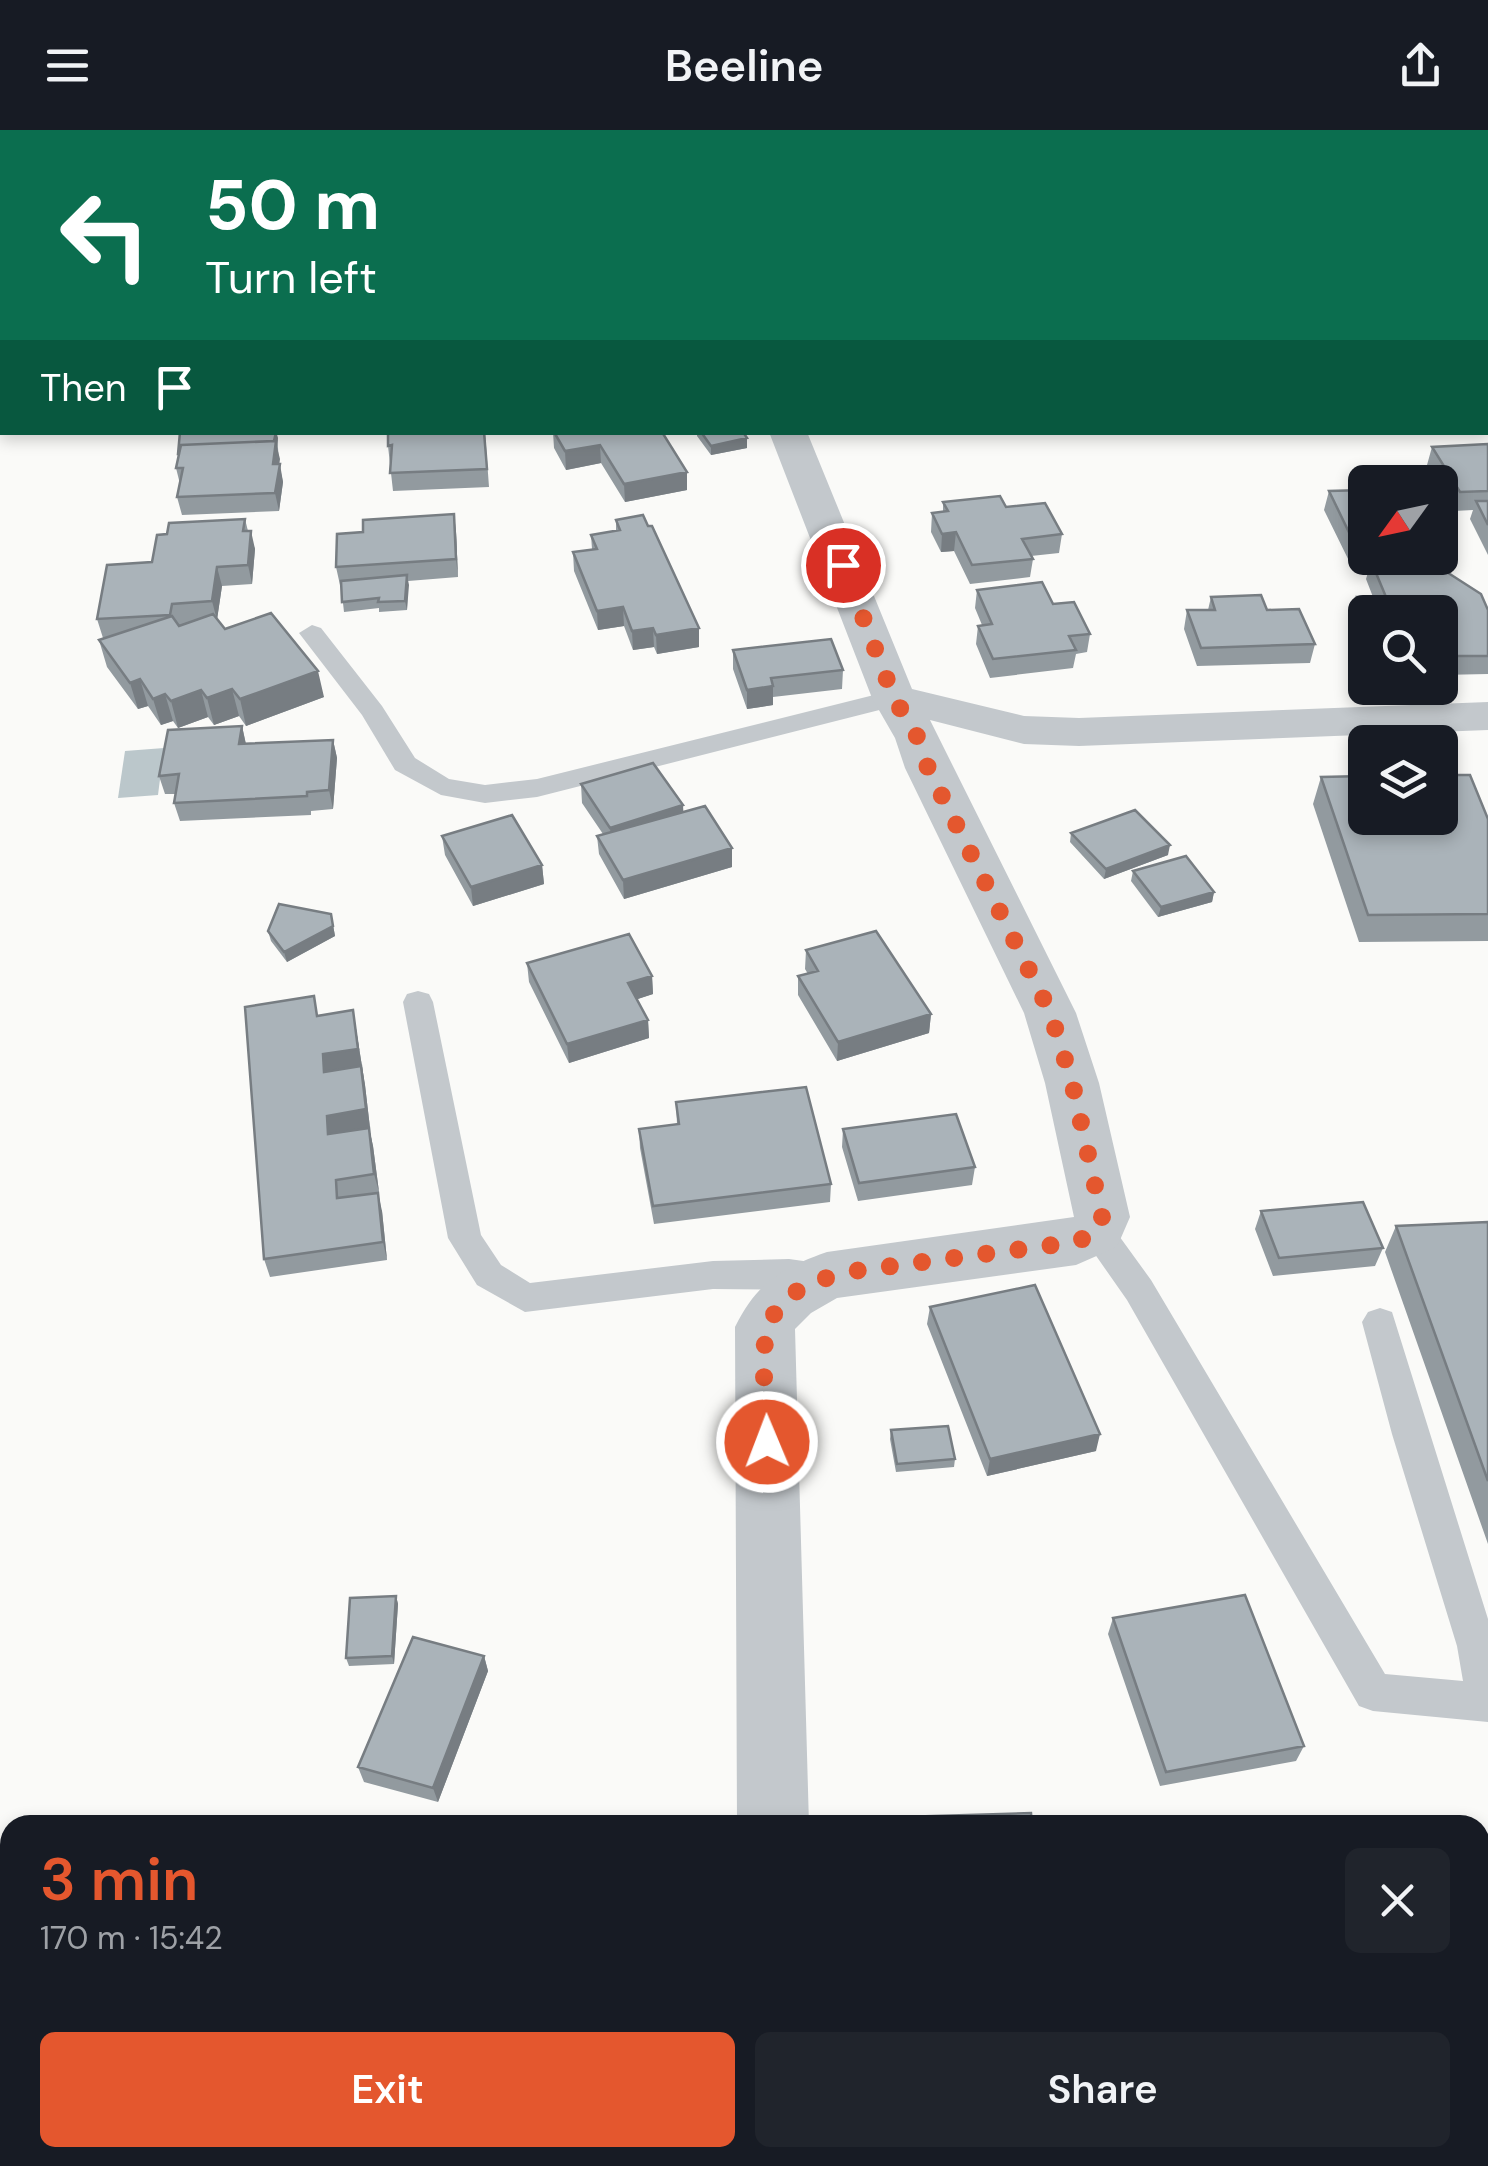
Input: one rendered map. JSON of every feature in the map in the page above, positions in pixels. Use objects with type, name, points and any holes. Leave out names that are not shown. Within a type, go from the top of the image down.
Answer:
[{"type":"street","points":[[774,1815],[765,1328],[785,1300],[827,1276],[1065,1244],[1097,1232],[1102,1217],[1072,1082],[1050,1012],[928,768],[918,738],[894,698],[789,435]]},
{"type":"street","points":[[894,698],[1024,730],[1079,732],[1488,716]]},
{"type":"lane","points":[[312,633],[373,712],[406,764],[442,786],[485,794],[537,788],[894,698]]},
{"type":"lane","points":[[418,1002],[465,1238],[489,1275],[507,1288],[525,1298],[724,1272],[771,1270],[827,1276]]},
{"type":"lane","points":[[1097,1232],[1139,1290],[1373,1692],[1488,1703],[1476,1646],[1431,1505],[1380,1322]]},
{"type":"shaded area","points":[[164,748],[158,795],[118,798],[125,751]]},
{"type":"building","points":[[180,435],[275,435],[274,441],[181,445],[178,454]]},
{"type":"building","points":[[388,435],[484,435],[487,469],[390,473],[392,445],[388,446]]},
{"type":"building","points":[[556,435],[664,435],[687,472],[624,484],[600,445],[565,451]]},
{"type":"building","points":[[703,435],[747,438],[711,446]]},
{"type":"building","points":[[276,441],[273,464],[280,464],[275,493],[177,497],[183,468],[176,468],[181,445]]},
{"type":"building","points":[[1488,444],[1488,491],[1460,492],[1458,465],[1443,465],[1432,447]]},
{"type":"building","points":[[1348,490],[1348,530],[1329,491]]},
{"type":"building","points":[[1000,496],[1006,507],[1045,503],[1062,534],[1022,539],[1033,559],[972,565],[956,532],[942,534],[932,513],[948,511],[943,502]]},
{"type":"building","points":[[1476,501],[1488,501],[1488,525]]},
{"type":"building","points":[[454,514],[456,559],[336,567],[337,534],[363,532],[363,520]]},
{"type":"building","points":[[643,515],[648,526],[652,526],[699,628],[656,635],[653,628],[632,631],[623,607],[597,611],[573,552],[597,549],[591,535],[620,530],[616,520]]},
{"type":"building","points":[[245,519],[243,531],[251,531],[248,565],[217,567],[212,601],[172,604],[170,615],[97,619],[107,565],[152,562],[157,535],[167,534],[169,523]]},
{"type":"building","points":[[407,575],[405,601],[378,602],[379,598],[342,602],[341,581]]},
{"type":"building","points":[[1377,575],[1451,575],[1481,594],[1488,610],[1488,656],[1458,656],[1458,595],[1385,595]]},
{"type":"building","points":[[1042,582],[1053,604],[1074,602],[1090,634],[1069,636],[1076,650],[993,659],[978,626],[992,624],[977,590]]},
{"type":"building","points":[[1261,595],[1267,610],[1299,609],[1315,644],[1201,648],[1187,610],[1215,610],[1211,597]]},
{"type":"building","points":[[271,613],[318,671],[240,699],[232,689],[207,698],[201,690],[171,701],[165,694],[153,699],[140,679],[130,683],[99,640],[172,616],[179,626],[213,614],[225,629]]},
{"type":"building","points":[[831,639],[843,670],[771,678],[773,686],[747,690],[733,650]]},
{"type":"building","points":[[242,726],[239,744],[333,740],[329,790],[307,792],[307,796],[174,803],[179,774],[159,776],[168,730]]},
{"type":"building","points":[[653,763],[683,805],[610,828],[581,784]]},
{"type":"building","points":[[1458,775],[1470,775],[1488,819],[1488,914],[1368,915],[1321,777],[1348,776],[1348,835],[1458,835]]},
{"type":"building","points":[[705,806],[732,848],[623,880],[597,836]]},
{"type":"building","points":[[1135,810],[1170,845],[1106,869],[1071,833]]},
{"type":"building","points":[[512,815],[542,865],[471,887],[442,836]]},
{"type":"building","points":[[1186,856],[1214,892],[1161,907],[1133,871]]},
{"type":"building","points":[[279,904],[331,914],[333,926],[284,952],[268,931]]},
{"type":"building","points":[[876,931],[931,1014],[838,1042],[798,976],[818,971],[806,950]]},
{"type":"building","points":[[629,934],[652,976],[628,983],[648,1020],[567,1044],[527,963]]},
{"type":"building","points":[[314,996],[317,1016],[353,1010],[358,1049],[323,1054],[324,1072],[361,1066],[366,1109],[327,1116],[328,1134],[369,1128],[374,1174],[336,1180],[337,1198],[378,1193],[383,1242],[264,1259],[245,1007]]},
{"type":"building","points":[[806,1087],[831,1184],[653,1206],[639,1129],[679,1124],[676,1102]]},
{"type":"building","points":[[956,1114],[975,1167],[859,1183],[843,1129]]},
{"type":"building","points":[[1363,1202],[1383,1248],[1279,1258],[1261,1211]]},
{"type":"building","points":[[1488,1222],[1488,1481],[1396,1226]]},
{"type":"building","points":[[1035,1285],[1100,1434],[990,1459],[930,1307]]},
{"type":"building","points":[[948,1426],[955,1459],[897,1464],[891,1430]]},
{"type":"building","points":[[1245,1595],[1304,1746],[1166,1772],[1113,1618]]},
{"type":"building","points":[[396,1596],[392,1656],[346,1658],[350,1598]]},
{"type":"building","points":[[413,1637],[484,1656],[433,1788],[358,1767]]},
{"type":"building","points":[[1031,1813],[1031,1815],[965,1815]]},
{"type":"route","points":[[767,1442],[765,1328],[776,1308],[795,1292],[827,1276],[854,1271],[1076,1242],[1097,1232],[1102,1217],[1072,1082],[1050,1012],[928,768],[918,738],[894,698],[843,565]]}]
